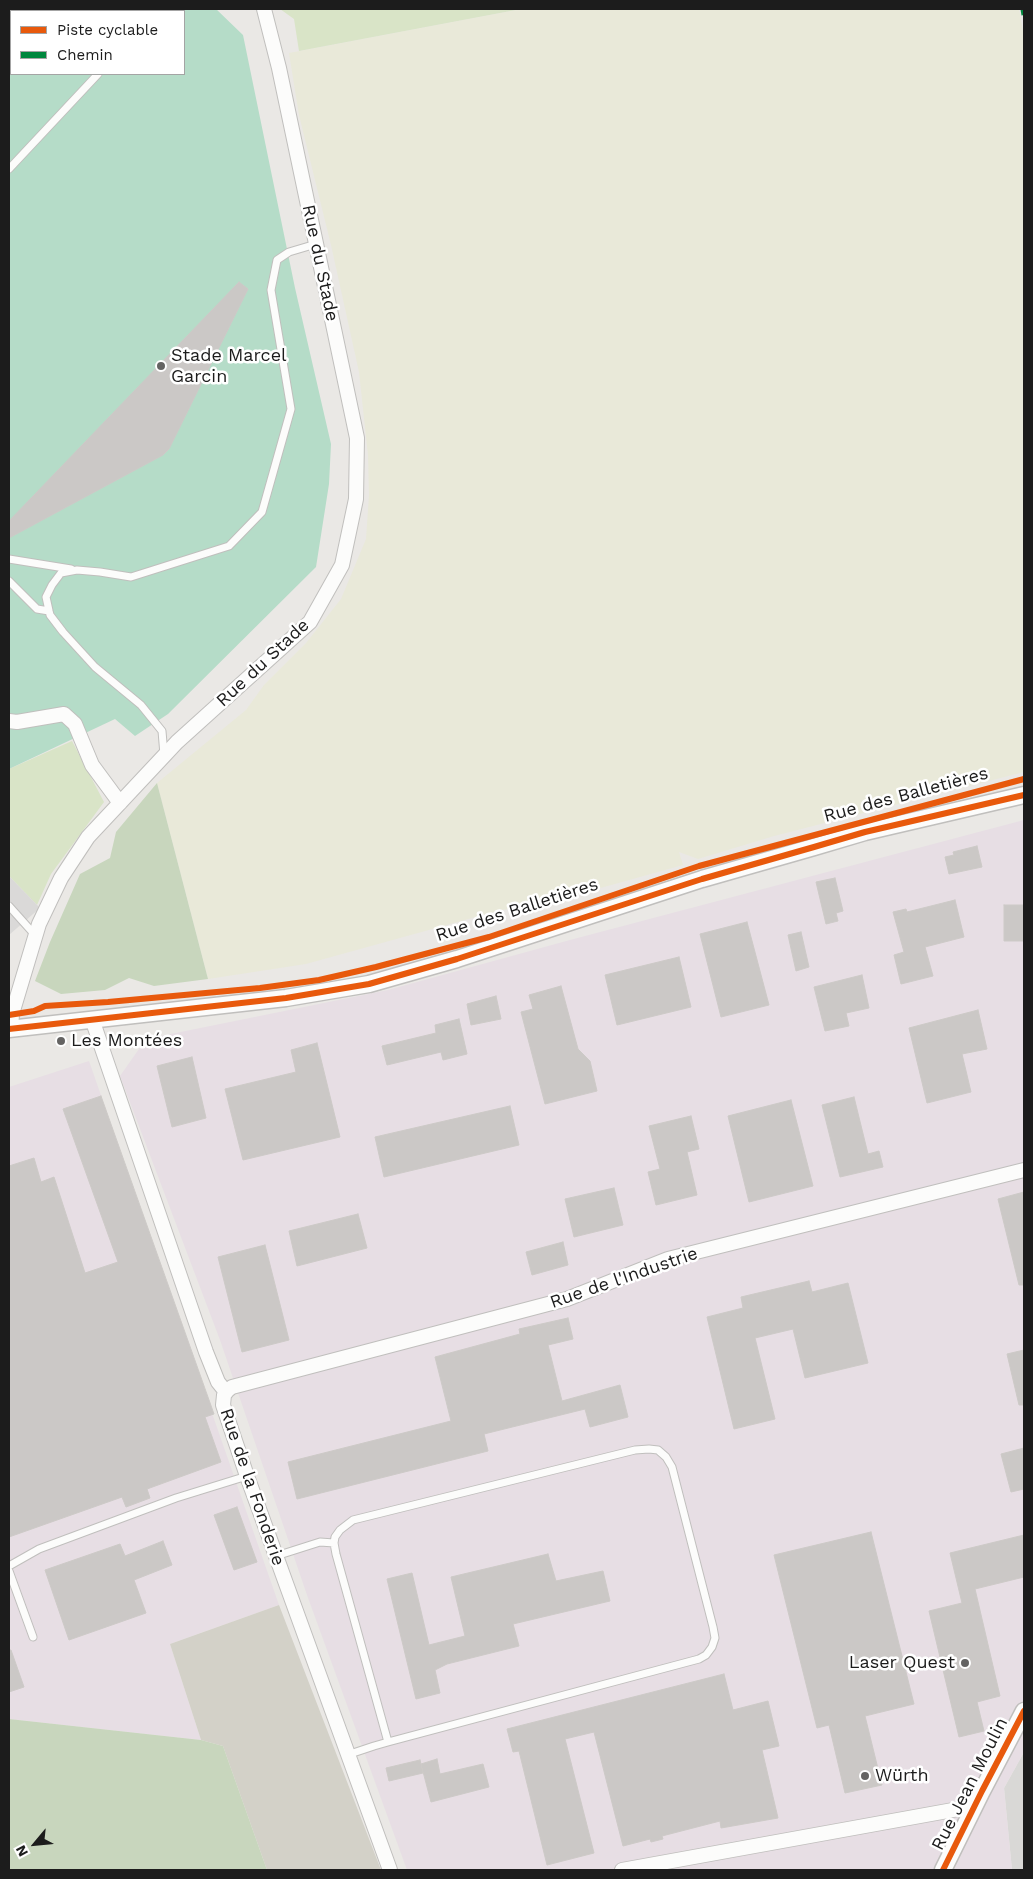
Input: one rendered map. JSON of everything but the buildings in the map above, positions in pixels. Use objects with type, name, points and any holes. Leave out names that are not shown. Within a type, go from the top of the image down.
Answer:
[{"type":"street","name":"Rue du Stade","points":[[10,1029],[12,1014],[35,935],[48,903],[61,878],[88,837],[177,742],[310,622],[342,565],[356,499],[357,438],[279,68],[264,9]]},
{"type":"street","points":[[9,721],[17,722],[64,714],[75,724],[92,765],[120,803]]},
{"type":"street","points":[[10,1029],[286,998],[369,984],[702,879],[822,844],[864,832],[1024,795]]},
{"type":"street","name":"Rue de la Fonderie","points":[[92,1019],[206,1352],[218,1382],[226,1392],[223,1405],[246,1476],[390,1870]]},
{"type":"street","name":"Rue de l'Industrie","points":[[226,1392],[232,1386],[567,1299],[668,1260],[1024,1170]]},
{"type":"street","name":"Rue Jean Moulin","points":[[944,1870],[1024,1711]]},
{"type":"street","points":[[622,1870],[975,1806]]},
{"type":"lane","points":[[9,169],[97,75]]},
{"type":"lane","points":[[9,559],[131,577],[229,546],[262,512],[291,409],[271,290],[278,260],[289,252],[316,244]]},
{"type":"lane","points":[[76,570],[61,573],[52,585],[46,597],[50,615],[95,667],[141,705],[162,731],[164,756]]},
{"type":"lane","points":[[9,581],[37,609],[49,611]]},
{"type":"lane","points":[[9,906],[35,935]]},
{"type":"lane","points":[[347,1755],[388,1742],[699,1659],[706,1655],[712,1647],[715,1638],[713,1626],[672,1467],[666,1457],[658,1450],[649,1448],[635,1450],[353,1520],[340,1530],[335,1537],[334,1543],[388,1742]]},
{"type":"lane","points":[[9,1566],[39,1549],[176,1498],[246,1476]]},
{"type":"lane","points":[[276,1556],[320,1542],[334,1543]]},
{"type":"lane","points":[[9,1571],[33,1637]]},
{"type":"shaded area","points":[[1024,820],[1024,1752],[1004,1788],[1012,1870],[407,1870],[307,1595],[220,1340],[120,1076],[146,1039],[388,990]]},
{"type":"shaded area","points":[[9,876],[40,908],[9,935]]},
{"type":"shaded area","points":[[89,1061],[279,1605],[170,1644],[201,1740],[9,1719],[9,1087]]},
{"type":"shaded area","points":[[279,1605],[381,1870],[267,1870],[223,1746],[201,1740],[170,1644]]},
{"type":"shaded area","points":[[1024,1752],[1024,1870],[1012,1870],[1004,1788]]},
{"type":"green space","name":"Stade Marcel Garcin","points":[[9,9],[216,9],[243,35],[295,288],[331,444],[329,484],[316,567],[168,714],[135,736],[115,719],[9,769]]},
{"type":"green space","points":[[280,9],[521,9],[299,51],[294,19]]},
{"type":"green space","points":[[521,9],[1019,9],[1024,37],[1024,772],[774,836],[698,859],[679,852],[683,865],[536,906],[501,910],[306,964],[208,979],[157,783],[246,710],[264,685],[306,643],[341,599],[366,539],[369,495],[368,455],[359,372],[331,245],[299,115],[289,53]]},
{"type":"green space","points":[[72,741],[104,802],[51,874],[37,905],[9,876],[9,769]]},
{"type":"green space","points":[[157,783],[208,979],[154,986],[129,978],[105,990],[61,994],[35,981],[80,874],[110,858],[116,832]]},
{"type":"green space","points":[[9,1719],[201,1740],[223,1746],[267,1870],[9,1870]]},
{"type":"marked path","points":[[1023,9],[1024,15]]},
{"type":"cycle path","name":"Rue des Balletières","points":[[9,1015],[34,1011],[45,1006],[260,988],[319,980],[376,967],[489,937],[699,866],[1024,779]]},
{"type":"cycle path","points":[[9,1029],[286,998],[369,984],[457,959],[702,879],[865,832],[1024,795]]},
{"type":"cycle path","points":[[943,1870],[1024,1711]]},
{"type":"place","name":"Stade Marcel Garcin","points":[[161,366]]},
{"type":"place","name":"Les Montées","points":[[61,1041]]},
{"type":"place","name":"Laser Quest","points":[[965,1663]]},
{"type":"place","name":"Würth","points":[[865,1776]]}]
